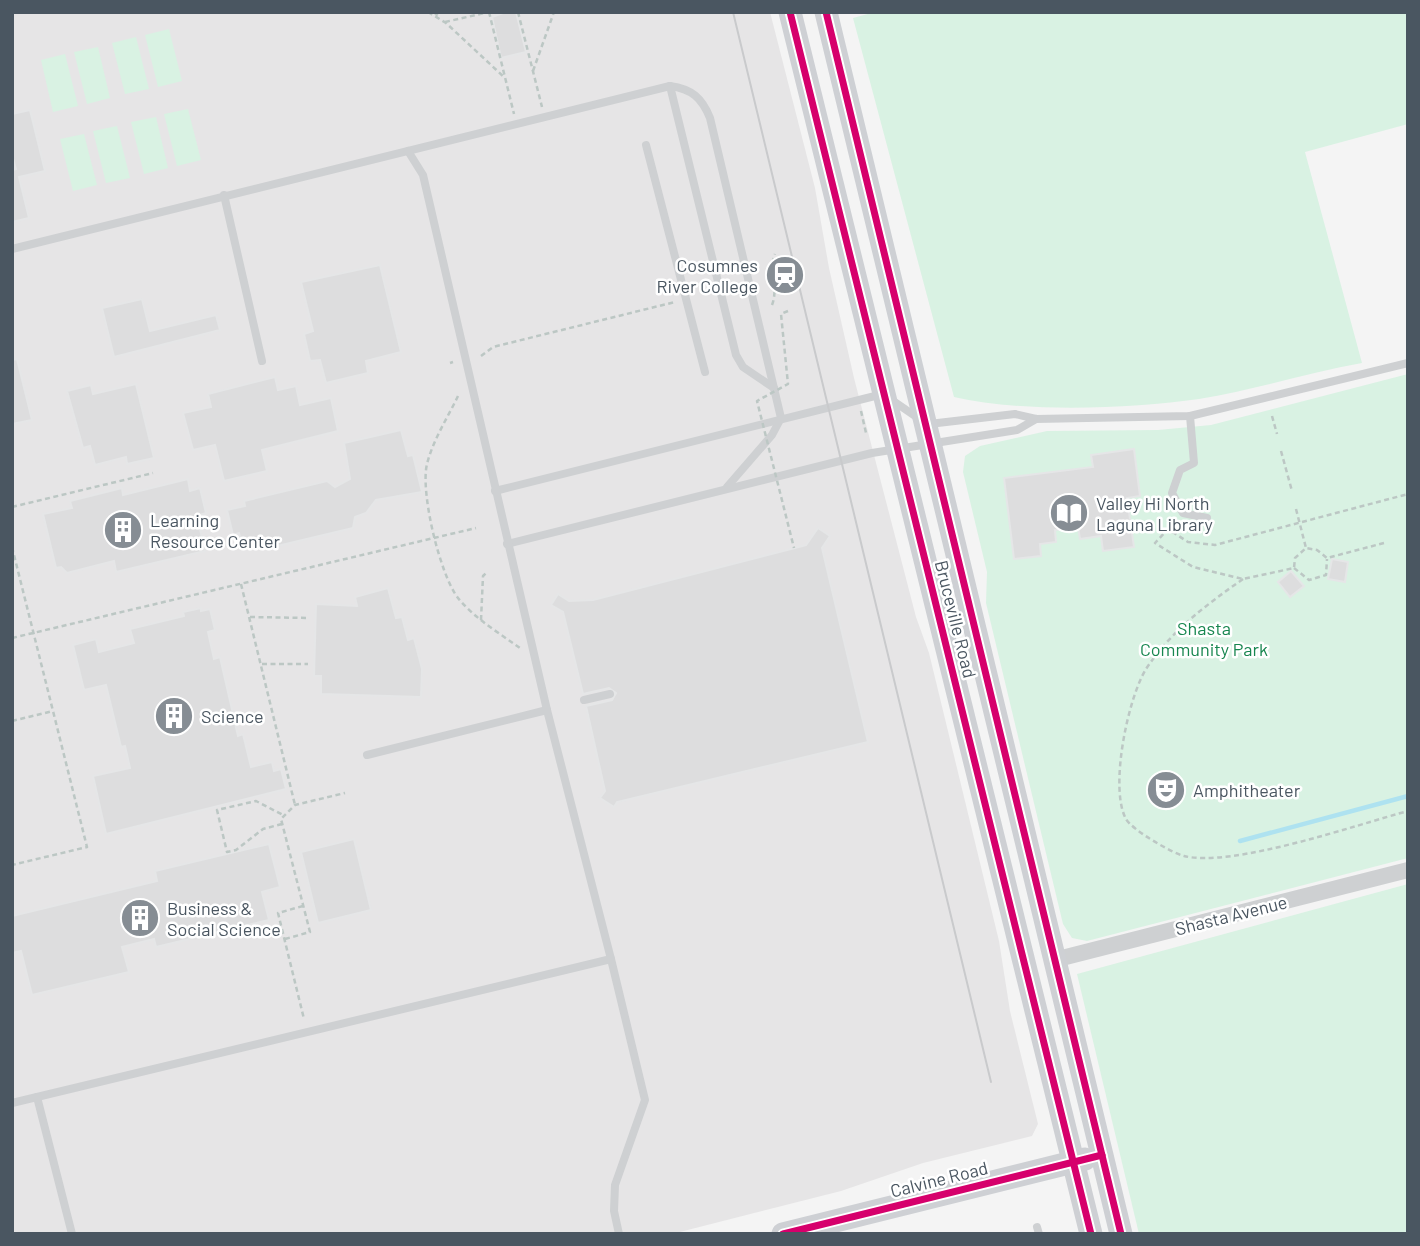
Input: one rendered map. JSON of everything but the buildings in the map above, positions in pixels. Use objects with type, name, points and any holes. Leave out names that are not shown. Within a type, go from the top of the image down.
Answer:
[{"type":"main road","name":"Bruceville Road","points":[[790,12],[986,798],[1091,1234]]},
{"type":"main road","name":"Bruceville Road","points":[[826,12],[1121,1234]]},
{"type":"main road","points":[[986,798],[1001,814],[1007,830],[1040,956],[1048,961],[1055,960]]},
{"type":"main road","name":"Calvine Road","points":[[783,1234],[1102,1155]]},
{"type":"street","name":"Shasta Avenue","points":[[1055,960],[1408,870]]},
{"type":"lane","points":[[670,86],[736,355],[743,367],[774,388]]},
{"type":"lane","points":[[12,249],[670,86],[689,90],[700,99],[710,118],[781,418],[772,435],[727,487]]},
{"type":"lane","points":[[646,145],[705,372]]},
{"type":"lane","points":[[408,151],[423,175],[483,426],[482,438],[507,544],[645,1100],[615,1185],[614,1211],[619,1234]]},
{"type":"lane","points":[[224,195],[262,361]]},
{"type":"lane","points":[[507,544],[727,487],[897,449],[928,434],[1015,414],[1036,419],[1190,416],[1408,363]]},
{"type":"lane","points":[[495,491],[884,394],[928,434],[1017,429],[1036,419]]},
{"type":"lane","points":[[1190,416],[1194,463],[1180,470],[1172,493],[1184,513],[1206,518]]},
{"type":"lane","points":[[584,700],[610,694]]},
{"type":"lane","points":[[367,755],[547,710]]},
{"type":"lane","points":[[12,1103],[611,959]]},
{"type":"lane","points":[[37,1097],[72,1234]]},
{"type":"path","points":[[428,12],[446,23],[489,12],[517,124]]},
{"type":"path","points":[[434,12],[505,78]]},
{"type":"path","points":[[519,12],[545,117]]},
{"type":"path","points":[[533,71],[554,12]]},
{"type":"path","points":[[772,305],[776,288],[772,264],[775,254]]},
{"type":"path","points":[[481,356],[493,347],[678,301]]},
{"type":"path","points":[[788,311],[781,314],[788,384],[757,401],[794,548]]},
{"type":"path","points":[[458,396],[426,465],[426,497],[447,578],[456,596],[481,620],[520,648]]},
{"type":"path","points":[[861,411],[866,433]]},
{"type":"path","points":[[1272,416],[1277,434]]},
{"type":"path","points":[[1281,451],[1292,491]]},
{"type":"path","points":[[12,507],[153,473]]},
{"type":"path","points":[[1243,579],[1193,567],[1155,543],[1168,529],[1188,542],[1206,545],[1408,494]]},
{"type":"path","points":[[1296,509],[1306,548]]},
{"type":"path","points":[[12,638],[477,528]]},
{"type":"path","points":[[1327,558],[1384,543]]},
{"type":"path","points":[[12,547],[87,847],[12,865]]},
{"type":"path","points":[[1306,548],[1317,550],[1327,558]]},
{"type":"path","points":[[1294,568],[1295,558],[1306,548]]},
{"type":"path","points":[[1294,568],[1309,580],[1319,579],[1326,575],[1327,558]]},
{"type":"path","points":[[1294,568],[1243,579],[1196,612],[1146,670],[1131,704],[1124,739],[1121,803],[1126,820],[1138,831],[1183,856],[1216,859],[1262,850],[1408,811]]},
{"type":"path","points":[[481,620],[483,576],[486,572]]},
{"type":"path","points":[[241,584],[295,805]]},
{"type":"path","points":[[250,617],[309,618]]},
{"type":"path","points":[[262,664],[308,664]]},
{"type":"path","points":[[12,721],[52,711]]},
{"type":"path","points":[[285,939],[310,932],[282,824],[283,815],[295,805],[345,793]]},
{"type":"path","points":[[282,824],[263,829],[236,849],[227,852],[217,810],[256,802],[283,815]]},
{"type":"path","points":[[303,906],[278,913],[304,1019]]},
{"type":"shaded area","name":"Cosumnes River College","points":[[12,12],[770,12],[815,188],[829,268],[854,378],[916,617],[929,653],[999,941],[1010,1011],[1038,1124],[1032,1136],[923,1163],[841,1191],[672,1234],[12,1234]]},
{"type":"green space","points":[[875,12],[1408,12],[1408,124],[1305,152],[1362,363],[1199,399],[1141,405],[1043,407],[954,397],[853,18]]},
{"type":"green space","points":[[169,29],[182,81],[158,87],[145,35]]},
{"type":"green space","points":[[136,37],[149,89],[125,94],[112,43]]},
{"type":"green space","points":[[98,47],[110,98],[87,104],[74,52]]},
{"type":"green space","points":[[65,54],[78,106],[53,112],[41,60]]},
{"type":"green space","points":[[188,109],[201,160],[177,166],[164,114]]},
{"type":"green space","points":[[156,117],[168,168],[144,174],[131,122]]},
{"type":"green space","points":[[117,126],[130,178],[106,183],[93,131]]},
{"type":"green space","points":[[84,134],[97,185],[73,191],[60,139]]},
{"type":"green space","name":"Shasta Community Park","points":[[1408,374],[1408,858],[1087,941],[1072,938],[1063,924],[986,603],[987,572],[963,472],[965,456],[980,446],[1047,431],[1158,430],[1211,425]]},
{"type":"green space","points":[[1408,884],[1408,1234],[1139,1234],[1077,974]]},
{"type":"waterway","points":[[1240,841],[1408,796]]},
{"type":"tram line","points":[[733,12],[991,1082]]},
{"type":"cycle path","points":[[790,12],[1091,1234]]},
{"type":"cycle path","points":[[826,12],[1121,1234]]},
{"type":"cycle path","points":[[783,1234],[1102,1155]]},
{"type":"place","name":"Cosumnes River College","points":[[785,275]]},
{"type":"place","name":"Valley Hi North Laguna Library","points":[[1069,513]]},
{"type":"place","name":"Learning Resource Center","points":[[123,530]]},
{"type":"place","name":"Science","points":[[174,716]]},
{"type":"place","name":"Amphitheater","points":[[1166,790]]},
{"type":"place","name":"Business & Social Science","points":[[140,918]]}]
